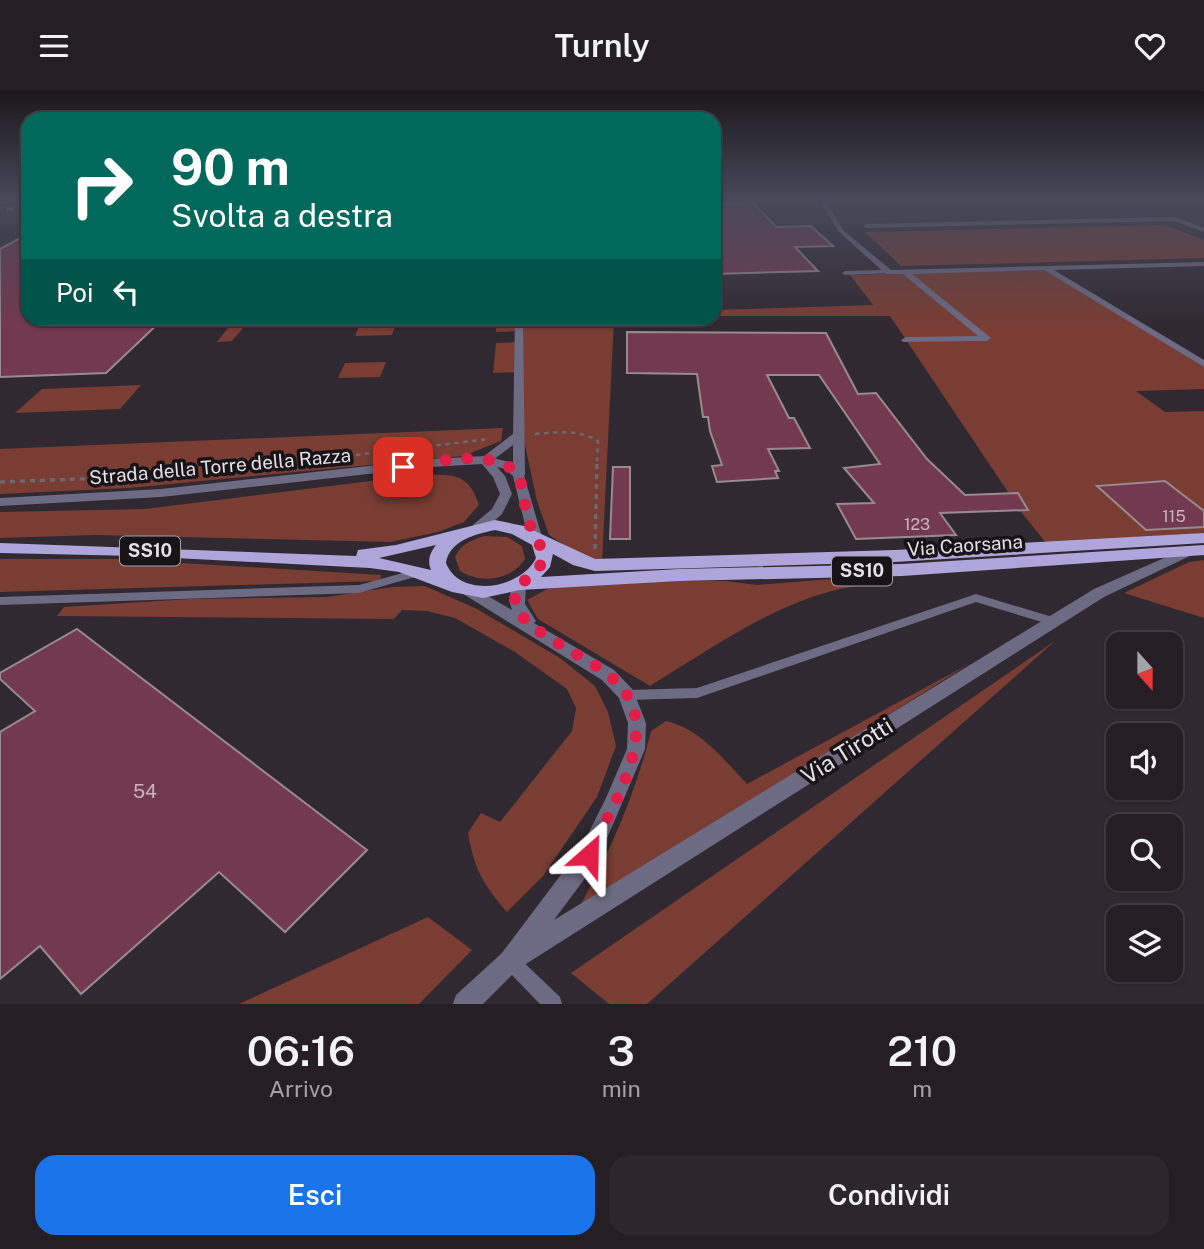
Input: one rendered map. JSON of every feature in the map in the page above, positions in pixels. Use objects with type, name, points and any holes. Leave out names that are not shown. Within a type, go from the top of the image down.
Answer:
[{"type":"main road","points":[[510,526],[535,537],[544,555],[541,566],[519,584],[483,591],[458,586],[440,573],[437,562],[440,551],[449,541],[471,530],[510,526]]},
{"type":"main road","name":"SS10","points":[[301,557],[396,550],[471,530]]},
{"type":"main road","name":"Via Caorsana","points":[[535,537],[579,561],[595,565],[895,555],[1204,538]]},
{"type":"main road","name":"SS10","points":[[0,548],[301,557],[370,562],[421,572],[458,586]]},
{"type":"main road","name":"Via Caorsana","points":[[519,584],[679,575],[902,570],[1196,551]]},
{"type":"street","points":[[856,244],[889,272],[1204,264]]},
{"type":"street","points":[[1046,268],[1204,364]]},
{"type":"street","points":[[904,271],[988,338],[906,340]]},
{"type":"street","points":[[519,326],[519,475],[535,537]]},
{"type":"street","points":[[485,460],[520,435]]},
{"type":"street","points":[[485,460],[509,466],[519,475]]},
{"type":"street","points":[[471,530],[497,511],[506,495],[499,476],[485,460]]},
{"type":"street","name":"Strada della Torre della Razza","points":[[0,502],[161,493],[431,463],[485,460]]},
{"type":"street","name":"Via Tirotti","points":[[467,1000],[510,961],[1099,593],[1196,551]]},
{"type":"street","points":[[519,584],[515,595],[517,607],[534,628]]},
{"type":"street","points":[[458,586],[534,628],[608,675],[627,695]]},
{"type":"street","name":"Via Tirotti","points":[[510,961],[589,855],[615,799],[636,749],[637,723],[627,695]]},
{"type":"lane","points":[[845,273],[889,272]]},
{"type":"lane","points":[[0,601],[359,589],[421,572]]},
{"type":"lane","points":[[627,695],[697,693],[976,598],[1055,621]]},
{"type":"lane","points":[[510,961],[554,1004]]},
{"type":"shaded area","points":[[877,244],[1204,244],[1204,258],[901,266]]},
{"type":"shaded area","points":[[1042,268],[1204,367],[1204,389],[1136,391],[1165,412],[1204,411],[1204,533],[1046,543],[1022,513],[890,316],[721,316],[721,310],[873,305],[850,275]]},
{"type":"shaded area","points":[[216,326],[283,326],[244,327],[232,341],[217,342],[228,328],[214,328]]},
{"type":"shaded area","points":[[359,326],[395,326],[392,335],[355,336]]},
{"type":"shaded area","points":[[496,326],[614,326],[602,562],[595,565],[549,535],[537,501],[520,422],[519,372],[493,373],[496,343],[519,342],[519,331],[496,332]]},
{"type":"shaded area","points":[[386,362],[380,377],[338,378],[345,363]]},
{"type":"shaded area","points":[[141,385],[120,409],[15,413],[42,389]]},
{"type":"shaded area","points":[[503,428],[501,441],[463,456],[129,488],[0,494],[0,449]]},
{"type":"shaded area","points":[[419,475],[457,477],[469,486],[479,505],[464,522],[438,532],[391,542],[96,535],[0,538],[0,512],[145,509]]},
{"type":"shaded area","points":[[484,536],[507,537],[522,546],[525,559],[512,572],[495,578],[477,578],[460,571],[455,557],[457,553],[467,543]]},
{"type":"shaded area","points":[[0,559],[115,559],[381,575],[380,581],[0,592]]},
{"type":"shaded area","points":[[1204,560],[1204,618],[1124,593],[1189,562]]},
{"type":"shaded area","points":[[858,577],[855,586],[800,602],[748,626],[650,686],[538,619],[527,600],[549,588],[669,581],[726,581],[757,585]]},
{"type":"shaded area","points":[[425,586],[477,609],[560,658],[595,686],[608,712],[616,746],[597,797],[543,876],[507,912],[481,876],[473,857],[468,833],[481,813],[500,822],[572,731],[576,708],[567,689],[515,652],[455,618],[427,611],[402,610],[394,619],[57,616],[64,607],[190,599],[327,597],[392,587]]},
{"type":"shaded area","points":[[1055,641],[647,1004],[609,1004],[571,973]]},
{"type":"shaded area","points":[[969,664],[844,743],[568,927],[617,832],[651,731],[666,721],[701,738],[747,784]]},
{"type":"shaded area","points":[[428,917],[472,950],[419,1004],[239,1004]]},
{"type":"building","points":[[10,244],[21,244],[21,326],[156,326],[106,373],[0,377],[0,249]]},
{"type":"building","points":[[721,244],[830,244],[833,246],[795,247],[818,271],[721,274]]},
{"type":"building","points":[[627,332],[826,333],[858,394],[876,393],[927,459],[965,495],[1018,493],[1028,510],[940,513],[956,535],[856,539],[837,504],[874,503],[844,468],[880,464],[819,375],[767,375],[789,418],[794,418],[810,448],[768,449],[779,471],[775,471],[778,478],[717,482],[712,466],[722,465],[708,417],[703,417],[697,374],[627,373]]},
{"type":"building","points":[[613,467],[630,467],[630,539],[610,539]]},
{"type":"building","points":[[1165,481],[1204,511],[1204,527],[1146,530],[1097,486]]},
{"type":"building","points":[[77,629],[367,850],[285,932],[219,872],[81,994],[40,946],[0,979],[0,732],[35,711],[0,679],[0,673]]},
{"type":"route","points":[[403,467],[470,459],[485,460],[509,466],[519,475],[535,537],[544,555],[541,566],[519,584],[515,595],[517,607],[534,628],[608,675],[627,695],[637,723],[636,749],[589,855]]}]
